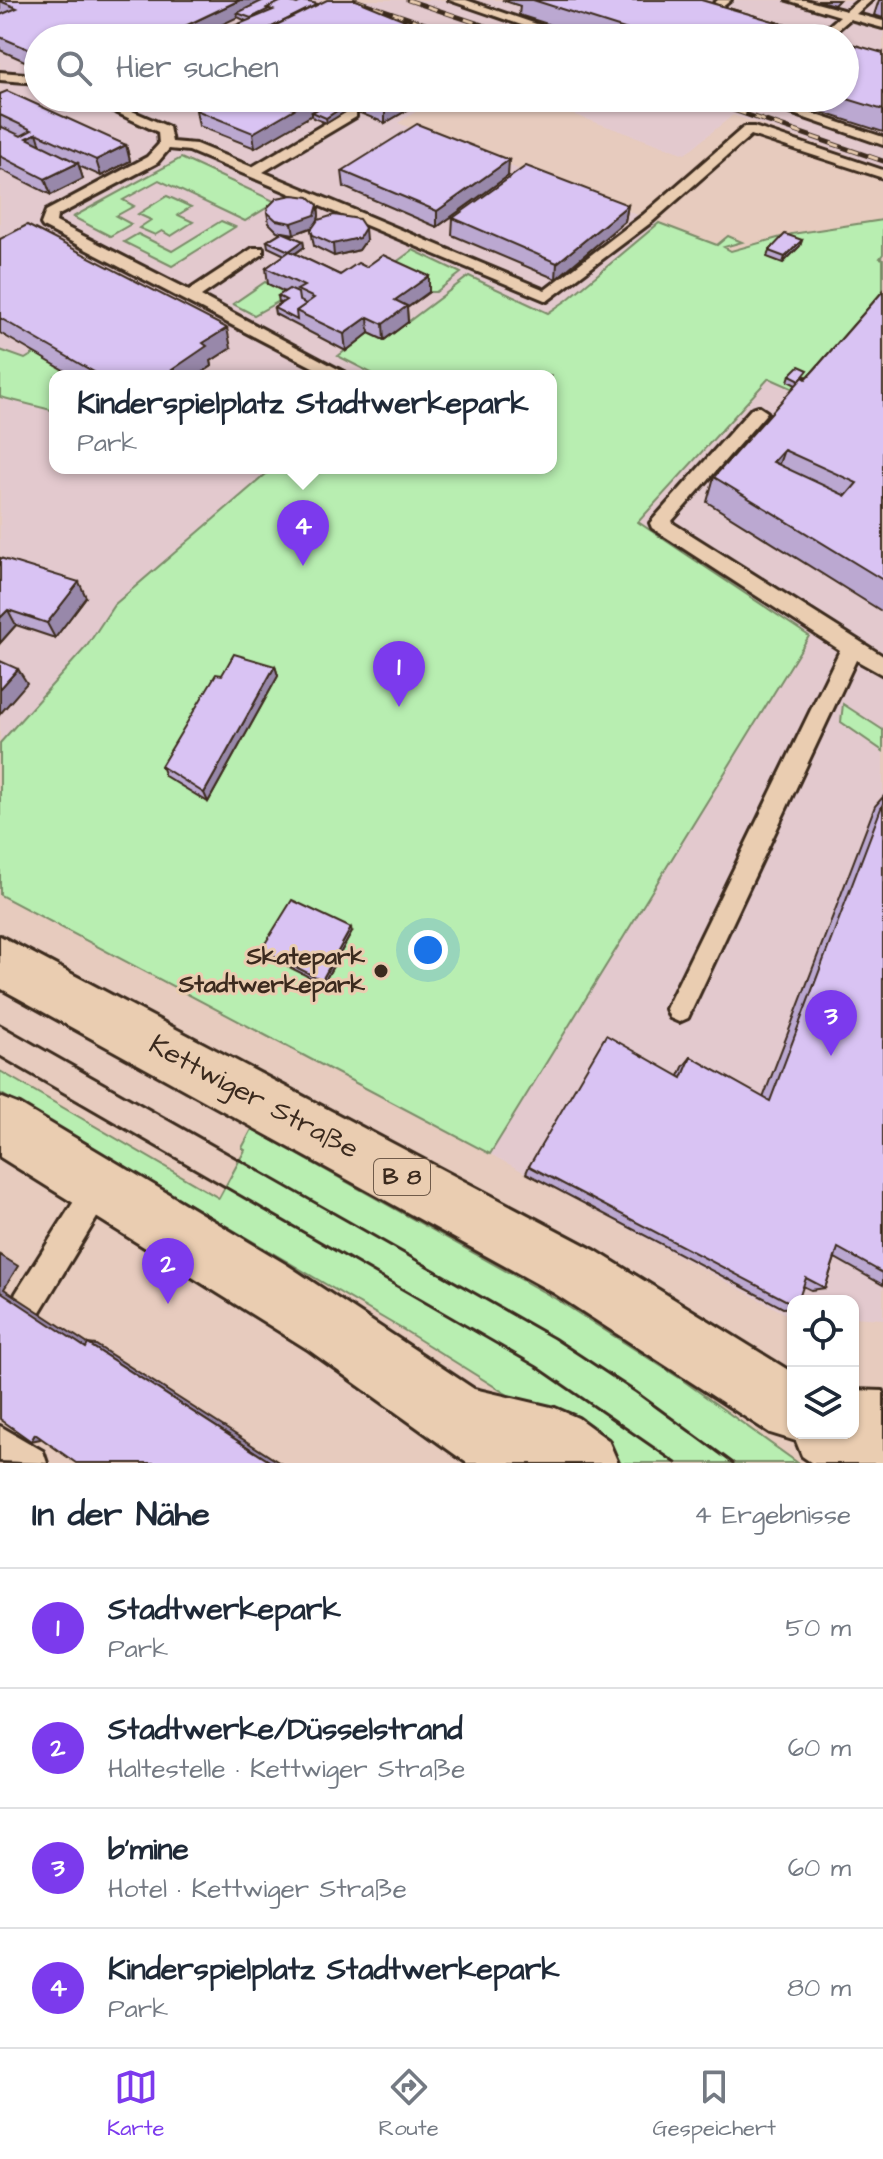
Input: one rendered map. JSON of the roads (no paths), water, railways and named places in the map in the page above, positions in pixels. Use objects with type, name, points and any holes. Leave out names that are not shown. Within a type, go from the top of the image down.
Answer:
[{"type":"main road","name":"Kettwiger Straße","points":[[0,961],[575,1272],[787,1406]]},
{"type":"main road","points":[[0,1125],[327,1326],[459,1415],[521,1463]]},
{"type":"main road","points":[[459,1415],[555,1441],[585,1463]]},
{"type":"main road","points":[[859,1422],[883,1423]]},
{"type":"main road","points":[[833,1439],[867,1463]]},
{"type":"lane","points":[[455,0],[528,24]]},
{"type":"lane","points":[[725,0],[705,9],[726,15]]},
{"type":"lane","points":[[793,0],[883,25]]},
{"type":"lane","points":[[837,24],[866,0]]},
{"type":"lane","points":[[0,76],[24,78]]},
{"type":"lane","points":[[127,112],[164,130],[166,145]]},
{"type":"lane","points":[[795,112],[883,141]]},
{"type":"lane","points":[[252,173],[351,114]]},
{"type":"lane","points":[[166,145],[191,147],[547,296],[648,218],[749,130],[883,174]]},
{"type":"lane","points":[[166,145],[152,160],[51,214],[48,224],[331,370]]},
{"type":"lane","points":[[188,298],[258,251]]},
{"type":"lane","points":[[758,412],[659,523],[883,667]]},
{"type":"lane","points":[[679,1009],[852,647]]},
{"type":"lane","points":[[27,1304],[100,1186]]},
{"type":"lane","points":[[0,1442],[31,1463]]},
{"type":"tram line","points":[[0,1024],[554,1338],[636,1392],[733,1463]]},
{"type":"tram line","points":[[0,1057],[537,1367],[676,1463]]},
{"type":"railway","points":[[355,0],[426,24]]},
{"type":"railway","points":[[408,0],[479,24]]},
{"type":"railway","points":[[739,112],[883,161]]},
{"type":"place","name":"Kinderspielplatz Stadtwerkepark","points":[[303,566]]},
{"type":"place","name":"Stadtwerkepark","points":[[399,707]]},
{"type":"place","name":"Skatepark Stadtwerkepark","points":[[381,971]]},
{"type":"place","name":"b'mine","points":[[831,1056]]},
{"type":"place","name":"Stadtwerke/Düsselstrand","points":[[168,1304]]}]
